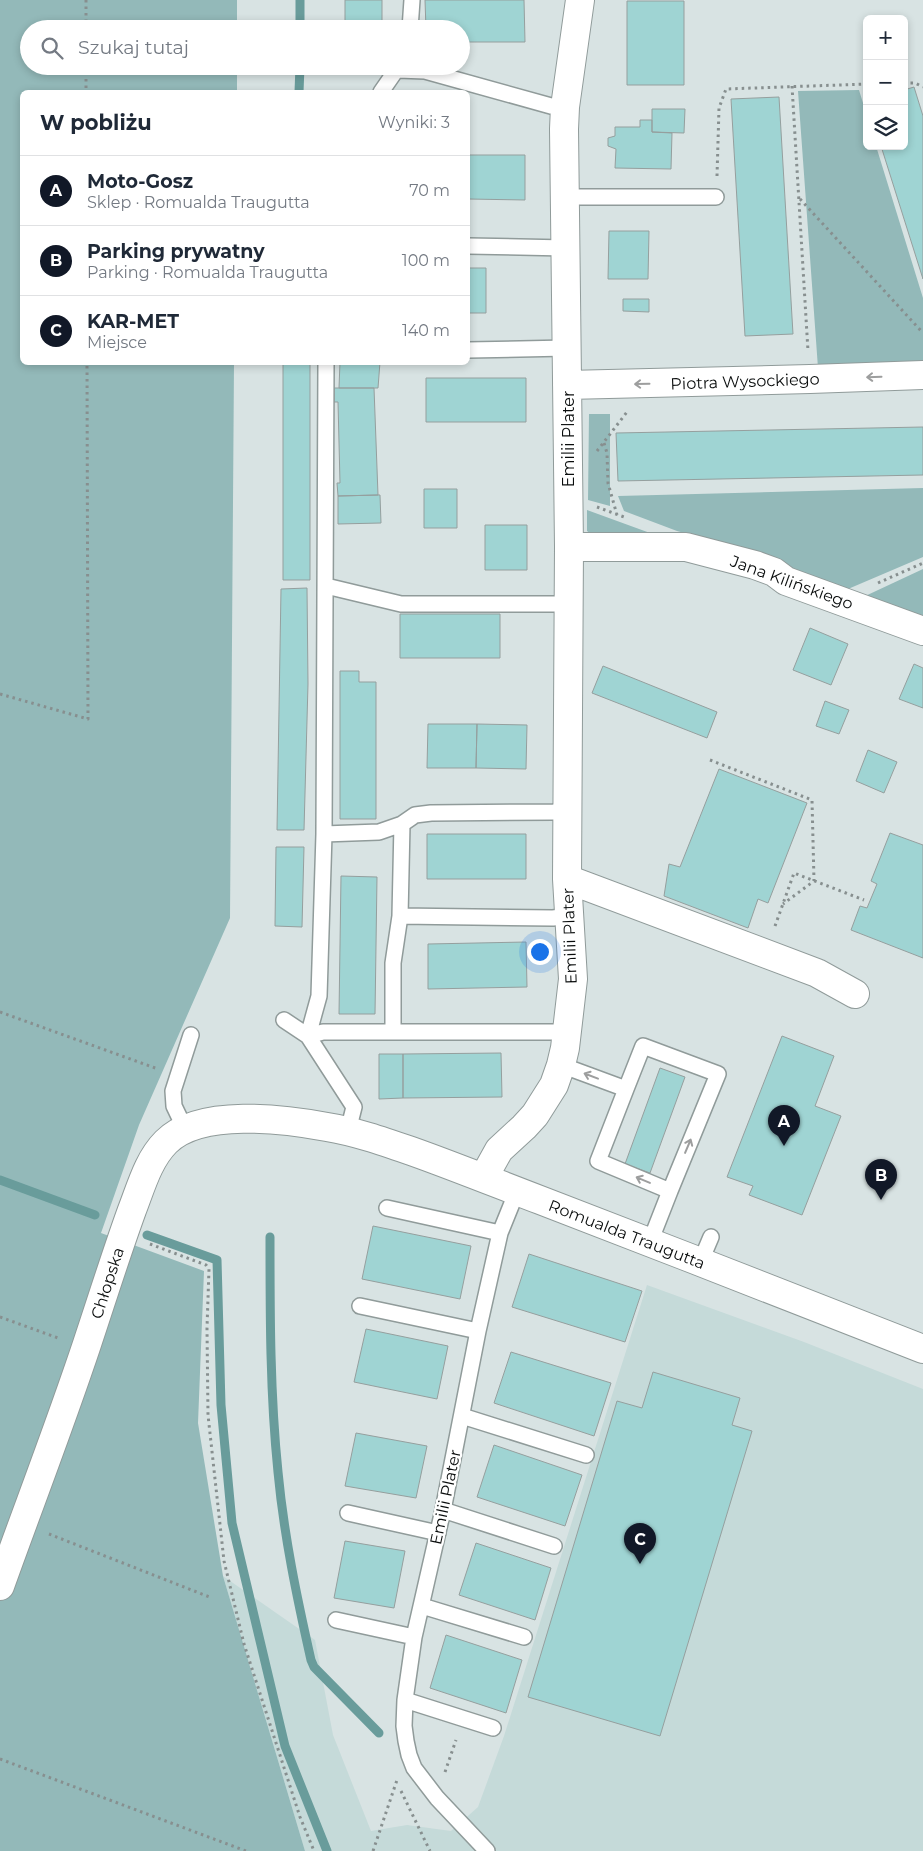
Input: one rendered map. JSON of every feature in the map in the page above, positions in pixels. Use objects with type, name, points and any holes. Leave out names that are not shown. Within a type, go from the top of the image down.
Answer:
[{"type":"street","name":"Emilii Plater","points":[[484,1177],[499,1150],[524,1127],[545,1101],[561,1065],[573,979],[567,878],[568,547],[565,107],[580,0]]},
{"type":"street","name":"Piotra Wysockiego","points":[[567,385],[810,380],[923,375]]},
{"type":"street","name":"Jana Kilińskiego","points":[[568,547],[686,547],[755,565],[774,572],[786,581],[923,631]]},
{"type":"street","name":"Emilii Plater","points":[[567,878],[817,973],[855,994]]},
{"type":"street","name":"Chłopska","points":[[0,1586],[86,1348],[144,1177],[153,1159],[164,1144],[185,1128],[215,1121],[249,1118],[338,1129]]},
{"type":"street","name":"Romualda Traugutta","points":[[338,1129],[375,1139],[484,1177],[923,1349]]},
{"type":"lane","points":[[411,20],[412,0]]},
{"type":"lane","points":[[382,90],[393,75]]},
{"type":"lane","points":[[439,75],[551,106],[565,107]]},
{"type":"lane","points":[[566,198],[716,197]]},
{"type":"lane","points":[[470,246],[566,248]]},
{"type":"lane","points":[[470,350],[567,348]]},
{"type":"lane","points":[[308,1036],[319,996],[324,834],[326,365]]},
{"type":"lane","points":[[326,586],[401,604],[568,604]]},
{"type":"lane","points":[[324,834],[379,832],[402,824],[415,815],[431,813],[554,812],[567,808]]},
{"type":"lane","points":[[393,1032],[393,964],[400,916],[402,824]]},
{"type":"lane","points":[[400,916],[553,918],[569,916]]},
{"type":"lane","points":[[284,1020],[308,1036],[354,1107],[338,1129]]},
{"type":"lane","points":[[308,1036],[323,1032],[552,1032],[566,1034]]},
{"type":"lane","points":[[185,1128],[174,1106],[173,1097],[191,1035]]},
{"type":"lane","points":[[650,1242],[718,1074],[643,1046],[598,1161],[670,1191]]},
{"type":"lane","points":[[561,1065],[626,1090]]},
{"type":"lane","name":"Emilii Plater","points":[[487,1851],[437,1798],[414,1768],[408,1755],[404,1726],[405,1700],[414,1637],[438,1534],[478,1331],[500,1233],[517,1191]]},
{"type":"lane","points":[[387,1208],[500,1233]]},
{"type":"lane","points":[[700,1263],[711,1237]]},
{"type":"lane","points":[[360,1306],[478,1331]]},
{"type":"lane","points":[[462,1416],[586,1455]]},
{"type":"lane","points":[[443,1510],[554,1546]]},
{"type":"lane","points":[[348,1513],[438,1534]]},
{"type":"lane","points":[[422,1606],[524,1637]]},
{"type":"lane","points":[[336,1620],[414,1637]]},
{"type":"lane","points":[[405,1700],[493,1728]]},
{"type":"path","points":[[86,0],[86,20]]},
{"type":"path","points":[[86,75],[86,90]]},
{"type":"path","points":[[908,83],[916,83],[923,87]]},
{"type":"path","points":[[716,197],[719,108],[726,89],[863,84]]},
{"type":"path","points":[[792,86],[810,380]]},
{"type":"path","points":[[800,198],[923,333]]},
{"type":"path","points":[[0,694],[88,719],[87,365]]},
{"type":"path","points":[[592,459],[632,406]]},
{"type":"path","points":[[604,442],[607,453],[608,483],[616,515]]},
{"type":"path","points":[[841,600],[923,563]]},
{"type":"path","points":[[710,760],[812,800],[814,881]]},
{"type":"path","points":[[772,934],[794,873],[864,900]]},
{"type":"path","points":[[783,904],[814,881]]},
{"type":"path","points":[[0,1012],[178,1076]]},
{"type":"path","points":[[123,1235],[206,1265],[209,1270],[207,1328],[208,1415],[224,1561],[244,1644],[300,1817],[314,1851]]},
{"type":"path","points":[[0,1317],[86,1348]]},
{"type":"path","points":[[22,1524],[212,1598]]},
{"type":"path","points":[[437,1798],[456,1738],[459,1717]]},
{"type":"path","points":[[373,1851],[396,1781],[408,1755]]},
{"type":"path","points":[[0,1759],[246,1851]]},
{"type":"path","points":[[396,1781],[430,1851]]},
{"type":"shaded area","points":[[0,0],[237,0],[237,20],[20,20],[20,75],[237,75],[237,90],[20,90],[20,365],[234,365],[230,918],[139,1125],[101,1233],[204,1271],[198,1423],[223,1576],[305,1851],[0,1851]]},
{"type":"shaded area","points":[[859,90],[863,103],[863,150],[877,150],[923,298],[923,362],[818,368],[798,91]]},
{"type":"shaded area","points":[[589,414],[610,414],[610,506],[588,500]]},
{"type":"shaded area","points":[[923,488],[923,557],[848,589],[730,545],[677,531],[624,511],[618,496]]},
{"type":"shaded area","points":[[587,510],[661,537],[594,536],[587,531]]},
{"type":"shaded area","points":[[923,569],[923,619],[861,598]]},
{"type":"shaded area","points":[[647,1285],[804,1342],[923,1389],[923,1851],[305,1851],[223,1576],[315,1640],[333,1735],[371,1831],[407,1825],[451,1831],[478,1807],[504,1736]]},
{"type":"building","points":[[345,0],[382,0],[382,20],[345,20]]},
{"type":"building","points":[[425,0],[524,0],[525,42],[470,42],[470,20],[426,20]]},
{"type":"building","points":[[627,1],[684,1],[684,85],[627,85]]},
{"type":"building","points":[[914,87],[923,116],[923,279],[882,150],[908,150],[908,89]]},
{"type":"building","points":[[779,97],[793,334],[745,336],[731,99]]},
{"type":"building","points":[[652,109],[685,109],[684,133],[652,132]]},
{"type":"building","points":[[640,120],[652,120],[652,132],[672,133],[671,169],[615,168],[616,149],[608,146],[608,138],[615,136],[615,127],[640,127]]},
{"type":"building","points":[[470,155],[525,155],[525,200],[470,199]]},
{"type":"building","points":[[609,231],[649,231],[648,279],[608,279]]},
{"type":"building","points":[[470,268],[486,268],[486,313],[470,313]]},
{"type":"building","points":[[623,299],[649,299],[649,312],[623,311]]},
{"type":"building","points":[[283,365],[310,365],[310,580],[283,580]]},
{"type":"building","points":[[340,365],[380,365],[378,388],[339,388]]},
{"type":"building","points":[[426,378],[526,378],[526,422],[426,422]]},
{"type":"building","points":[[334,388],[374,388],[378,495],[338,496],[337,483],[340,483],[338,402],[334,402]]},
{"type":"building","points":[[923,427],[923,475],[618,481],[616,433]]},
{"type":"building","points":[[424,489],[457,489],[457,528],[424,528]]},
{"type":"building","points":[[380,495],[381,523],[338,524],[338,496]]},
{"type":"building","points":[[485,525],[527,525],[527,570],[485,570]]},
{"type":"building","points":[[307,588],[308,684],[304,830],[277,830],[281,589]]},
{"type":"building","points":[[400,614],[500,614],[500,658],[400,658]]},
{"type":"building","points":[[810,628],[848,644],[831,685],[793,670]]},
{"type":"building","points":[[914,664],[923,668],[923,708],[899,699]]},
{"type":"building","points":[[603,666],[717,712],[707,738],[592,693]]},
{"type":"building","points":[[340,671],[359,671],[359,682],[376,682],[376,819],[340,819]]},
{"type":"building","points":[[825,701],[849,710],[839,734],[816,726]]},
{"type":"building","points":[[428,724],[477,724],[476,768],[427,768]]},
{"type":"building","points":[[477,724],[527,725],[526,769],[476,768]]},
{"type":"building","points":[[868,750],[897,762],[884,793],[856,781]]},
{"type":"building","points":[[719,769],[807,803],[768,903],[758,899],[748,928],[664,896],[669,864],[680,867]]},
{"type":"building","points":[[890,833],[923,845],[923,958],[851,930],[860,906],[867,908],[877,884],[871,881]]},
{"type":"building","points":[[427,834],[526,834],[526,879],[427,879]]},
{"type":"building","points":[[276,847],[304,847],[302,927],[275,926]]},
{"type":"building","points":[[341,876],[377,877],[375,1014],[339,1014]]},
{"type":"building","points":[[526,942],[527,987],[428,989],[428,944]]},
{"type":"building","points":[[782,1036],[834,1056],[815,1106],[841,1116],[802,1215],[749,1195],[753,1186],[727,1177]]},
{"type":"building","points":[[501,1053],[502,1097],[403,1098],[403,1054]]},
{"type":"building","points":[[379,1054],[403,1054],[403,1098],[379,1099]]},
{"type":"building","points":[[660,1068],[685,1077],[650,1173],[625,1164]]},
{"type":"building","points":[[373,1226],[471,1246],[460,1299],[362,1279]]},
{"type":"building","points":[[529,1254],[642,1291],[625,1342],[512,1307]]},
{"type":"building","points":[[366,1329],[448,1346],[437,1399],[354,1382]]},
{"type":"building","points":[[511,1352],[611,1383],[594,1436],[494,1403]]},
{"type":"building","points":[[653,1372],[740,1398],[732,1425],[752,1431],[660,1736],[528,1697],[617,1401],[642,1408]]},
{"type":"building","points":[[356,1433],[427,1446],[416,1498],[345,1486]]},
{"type":"building","points":[[494,1445],[582,1475],[565,1526],[477,1497]]},
{"type":"building","points":[[345,1541],[405,1551],[394,1608],[334,1598]]},
{"type":"building","points":[[476,1543],[551,1568],[535,1620],[459,1595]]},
{"type":"building","points":[[446,1635],[522,1660],[506,1713],[430,1688]]},
{"type":"waterway","points":[[300,0],[300,20]]},
{"type":"waterway","points":[[299,90],[300,75]]},
{"type":"waterway","points":[[0,1180],[95,1215]]},
{"type":"waterway","points":[[147,1235],[217,1260],[221,1405],[232,1523],[285,1746],[327,1851]]},
{"type":"waterway","points":[[270,1237],[271,1355],[275,1443],[287,1543],[311,1660],[314,1667],[379,1733]]},
{"type":"place","name":"Moto-Gosz","points":[[784,1146]]},
{"type":"place","name":"Parking prywatny","points":[[881,1200]]},
{"type":"place","name":"KAR-MET","points":[[640,1564]]}]
